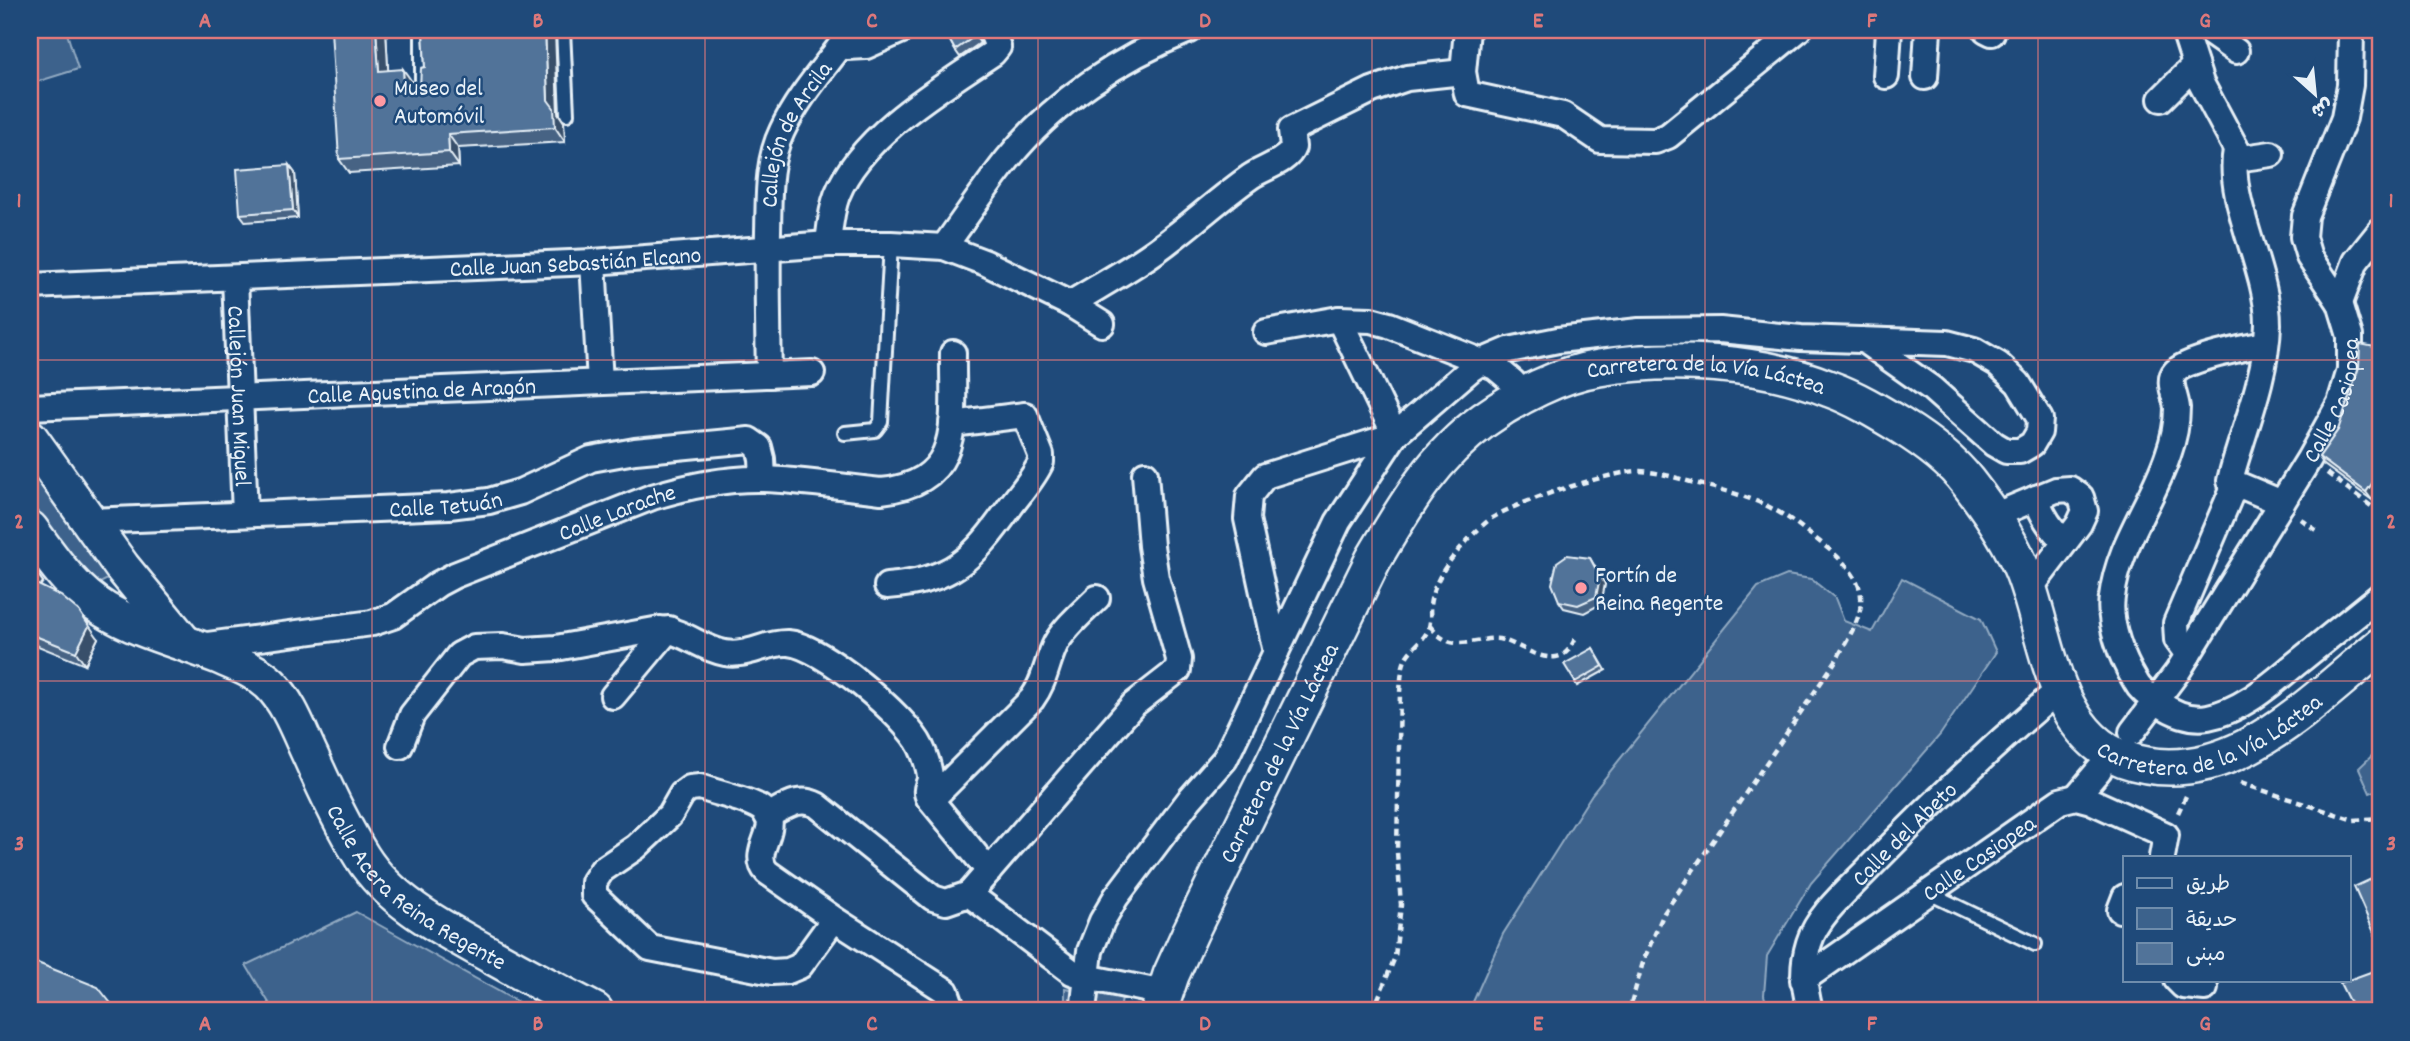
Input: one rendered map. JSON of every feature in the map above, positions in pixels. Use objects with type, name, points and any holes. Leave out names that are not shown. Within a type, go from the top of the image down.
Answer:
[{"type":"street","points":[[847,37],[847,47],[866,46],[902,30]]},
{"type":"street","points":[[828,243],[830,219],[837,195],[850,173],[880,138],[909,111],[993,54],[998,47],[991,30]]},
{"type":"street","points":[[944,247],[1008,159],[1041,123],[1078,92],[1118,64],[1161,41],[1189,30]]},
{"type":"street","points":[[1467,30],[1463,72],[1465,90],[1471,95],[1563,115],[1600,140],[1656,141],[1668,136],[1798,30]]},
{"type":"street","points":[[1886,76],[1889,30]]},
{"type":"street","points":[[1925,77],[1928,30]]},
{"type":"street","points":[[2184,30],[2201,83],[2236,150],[2243,158],[2271,154]]},
{"type":"street","points":[[2206,30],[2236,51]]},
{"type":"street","name":"Calle Casiopea","points":[[2132,732],[2163,706],[2188,655],[2309,459],[2340,403],[2350,370],[2350,336],[2340,303],[2309,257],[2304,237],[2305,216],[2344,118],[2350,85],[2351,30]]},
{"type":"street","name":"Callejón de Arcila","points":[[769,375],[769,180],[773,153],[794,108],[847,37]]},
{"type":"street","points":[[2161,99],[2195,65]]},
{"type":"street","points":[[1070,304],[1173,238],[1220,198],[1257,172],[1288,156],[1293,147],[1291,130],[1372,90],[1407,78],[1463,72]]},
{"type":"street","points":[[2236,150],[2236,187],[2261,275],[2268,323],[2257,391],[2230,479],[2235,484],[2282,503]]},
{"type":"street","points":[[2340,303],[2356,261],[2380,231]]},
{"type":"street","name":"Calle Juan Sebastián Elcano","points":[[30,286],[593,262],[828,243],[891,244],[944,247],[986,263],[1070,304],[1102,324]]},
{"type":"street","points":[[593,262],[600,382]]},
{"type":"street","name":"Callejón Juan Miguel","points":[[235,279],[245,514]]},
{"type":"street","points":[[1339,318],[1395,435]]},
{"type":"street","points":[[1266,332],[1339,318],[1389,324],[1495,367],[1513,382],[1522,397]]},
{"type":"street","points":[[1083,1011],[1090,951],[1112,905],[1190,799],[1225,759],[1338,522],[1395,435],[1483,361],[1509,350],[1558,340],[1639,331],[1720,330],[1801,338],[1863,340],[1947,343],[1974,350],[1998,364],[2018,383],[2040,418],[2039,432],[2032,444],[2020,451],[2006,451],[1994,444],[1931,388],[1863,340]]},
{"type":"street","points":[[1792,376],[1801,338]]},
{"type":"street","points":[[2265,344],[2235,349],[2207,358],[2177,370],[2173,375],[2177,410],[2168,454],[2124,549],[2112,595],[2114,627],[2130,672],[2140,690],[2163,706],[2192,718],[2207,718],[2231,710],[2255,696],[2380,596]]},
{"type":"street","name":"Calle Larache","points":[[189,644],[372,623],[393,616],[455,575],[652,497],[680,489],[720,481],[763,479],[881,491],[900,489],[923,479],[942,463],[952,424],[953,353]]},
{"type":"street","name":"Carretera de la Vía Láctea","points":[[1162,1002],[1190,933],[1373,560],[1407,501],[1430,469],[1486,418],[1557,381],[1596,368],[1649,363],[1719,364],[1792,376],[1830,389],[1877,411],[1925,440],[1964,477],[2008,539],[2029,590],[2051,668],[2077,723],[2098,745],[2124,759],[2156,766],[2182,767],[2214,761],[2241,751],[2272,734],[2380,646]]},
{"type":"street","name":"Calle Agustina de Aragón","points":[[30,407],[812,373]]},
{"type":"street","points":[[887,586],[916,584],[943,575],[967,560],[987,539],[1041,462],[1041,455],[1025,415],[952,424]]},
{"type":"street","points":[[1276,652],[1247,519],[1249,496],[1265,476],[1395,435]]},
{"type":"street","points":[[30,438],[152,605],[189,644]]},
{"type":"street","name":"Calle Tetuán","points":[[89,521],[449,506],[489,501],[520,492],[592,460],[635,451],[750,440],[759,447],[763,479]]},
{"type":"street","points":[[767,816],[797,801],[807,800],[817,805],[933,898],[946,902],[969,894],[1133,705],[1178,670],[1179,659],[1150,547],[1145,474]]},
{"type":"street","points":[[2188,655],[2177,640],[2175,623],[2235,484]]},
{"type":"street","points":[[1993,516],[2056,491],[2070,489],[2081,498],[2085,511],[2079,524],[2029,590]]},
{"type":"street","points":[[2036,498],[2042,515],[2052,530],[2065,542]]},
{"type":"street","name":"Calle Acera Reina Regente","points":[[30,529],[63,573],[82,593],[104,610],[254,671],[269,683],[290,711],[334,805],[363,859],[383,882],[427,918],[595,1011]]},
{"type":"street","points":[[929,798],[934,797],[1042,686],[1055,645],[1063,632],[1097,598]]},
{"type":"street","points":[[400,746],[412,715],[458,655],[474,647],[503,646],[525,650],[556,648],[660,628],[669,629],[714,651],[735,654],[784,643],[800,645],[827,658],[908,728],[921,747],[930,776],[925,789],[929,798],[989,871]]},
{"type":"street","points":[[613,696],[669,629]]},
{"type":"street","name":"Calle del Abeto","points":[[1810,1011],[1803,981],[1810,941],[1823,918],[1977,761],[2061,688]]},
{"type":"street","points":[[2099,770],[2076,797],[2091,801],[2161,851]]},
{"type":"street","points":[[834,919],[800,966],[788,971],[772,972],[650,948],[594,895],[594,882],[602,870],[636,847],[670,815],[682,794],[691,788],[700,788],[759,808],[767,816],[770,828],[760,857],[762,866],[834,919],[946,990],[953,1011]]},
{"type":"street","name":"Calle Casiopea","points":[[1803,981],[2060,801],[2076,797]]},
{"type":"street","points":[[969,894],[1072,972],[1162,1002]]},
{"type":"street","points":[[2179,982],[2183,986],[2205,988]]},
{"type":"lane","points":[[422,30],[422,99]]},
{"type":"lane","points":[[563,30],[566,114]]},
{"type":"lane","points":[[845,433],[875,430],[881,422],[891,244]]},
{"type":"lane","points":[[1929,893],[2035,944]]},
{"type":"path","points":[[2309,459],[2371,506]]},
{"type":"path","points":[[1373,1011],[1395,957],[1401,905],[1397,852],[1399,692],[1402,673],[1408,656],[1422,642],[1430,626],[1430,603],[1443,570],[1488,521],[1502,512],[1621,472],[1661,474],[1753,498],[1792,520],[1833,553],[1846,566],[1860,590],[1858,618],[1837,659],[1664,913],[1644,959],[1629,1011]]},
{"type":"path","points":[[1430,626],[1441,639],[1454,643],[1496,639],[1515,643],[1545,658],[1558,657],[1568,652],[1577,635]]},
{"type":"path","points":[[2233,781],[2354,820],[2380,818]]},
{"type":"path","points":[[2161,851],[2188,792]]},
{"type":"green space","points":[[30,30],[66,30],[78,69],[30,84]]},
{"type":"green space","points":[[30,459],[107,567],[108,579],[96,585],[87,583],[30,505]]},
{"type":"green space","points":[[1787,575],[1811,579],[1835,598],[1844,621],[1872,632],[1902,578],[1981,619],[1996,652],[1940,735],[1811,883],[1767,956],[1764,995],[1768,1011],[1469,1011],[1503,934],[1592,794],[1758,587]]},
{"type":"green space","points":[[2380,748],[2380,789],[2370,793],[2359,768]]},
{"type":"green space","points":[[356,912],[534,1011],[274,1011],[246,965]]},
{"type":"green space","points":[[1065,988],[1122,998],[1120,1011],[1065,1011]]},
{"type":"building","points":[[331,30],[376,30],[379,71],[403,69],[404,88],[411,93],[420,88],[421,68],[425,67],[423,30],[545,30],[548,100],[554,108],[555,127],[448,134],[449,152],[339,159]]},
{"type":"building","points":[[944,30],[973,30],[975,36],[955,50]]},
{"type":"building","points":[[289,165],[293,210],[240,214],[237,169]]},
{"type":"building","points":[[2360,344],[2380,348],[2380,472],[2366,492],[2319,457],[2338,430],[2359,367]]},
{"type":"building","name":"Fortín de Reina Regente","points":[[1567,555],[1590,558],[1600,577],[1596,597],[1578,605],[1559,601],[1552,584],[1557,562]]},
{"type":"building","points":[[30,581],[61,596],[79,611],[89,626],[76,652],[30,634]]},
{"type":"building","points":[[1593,648],[1603,666],[1575,682],[1564,664]]},
{"type":"building","points":[[2380,875],[2380,946],[2354,887]]},
{"type":"building","points":[[30,960],[98,987],[117,1011],[30,1011]]},
{"type":"building","points":[[2380,967],[2380,1011],[2354,1011],[2340,983],[2350,982],[2350,979]]},
{"type":"place","name":"Museo del Automóvil","points":[[380,101]]},
{"type":"place","name":"Fortín de Reina Regente","points":[[1581,588]]}]
